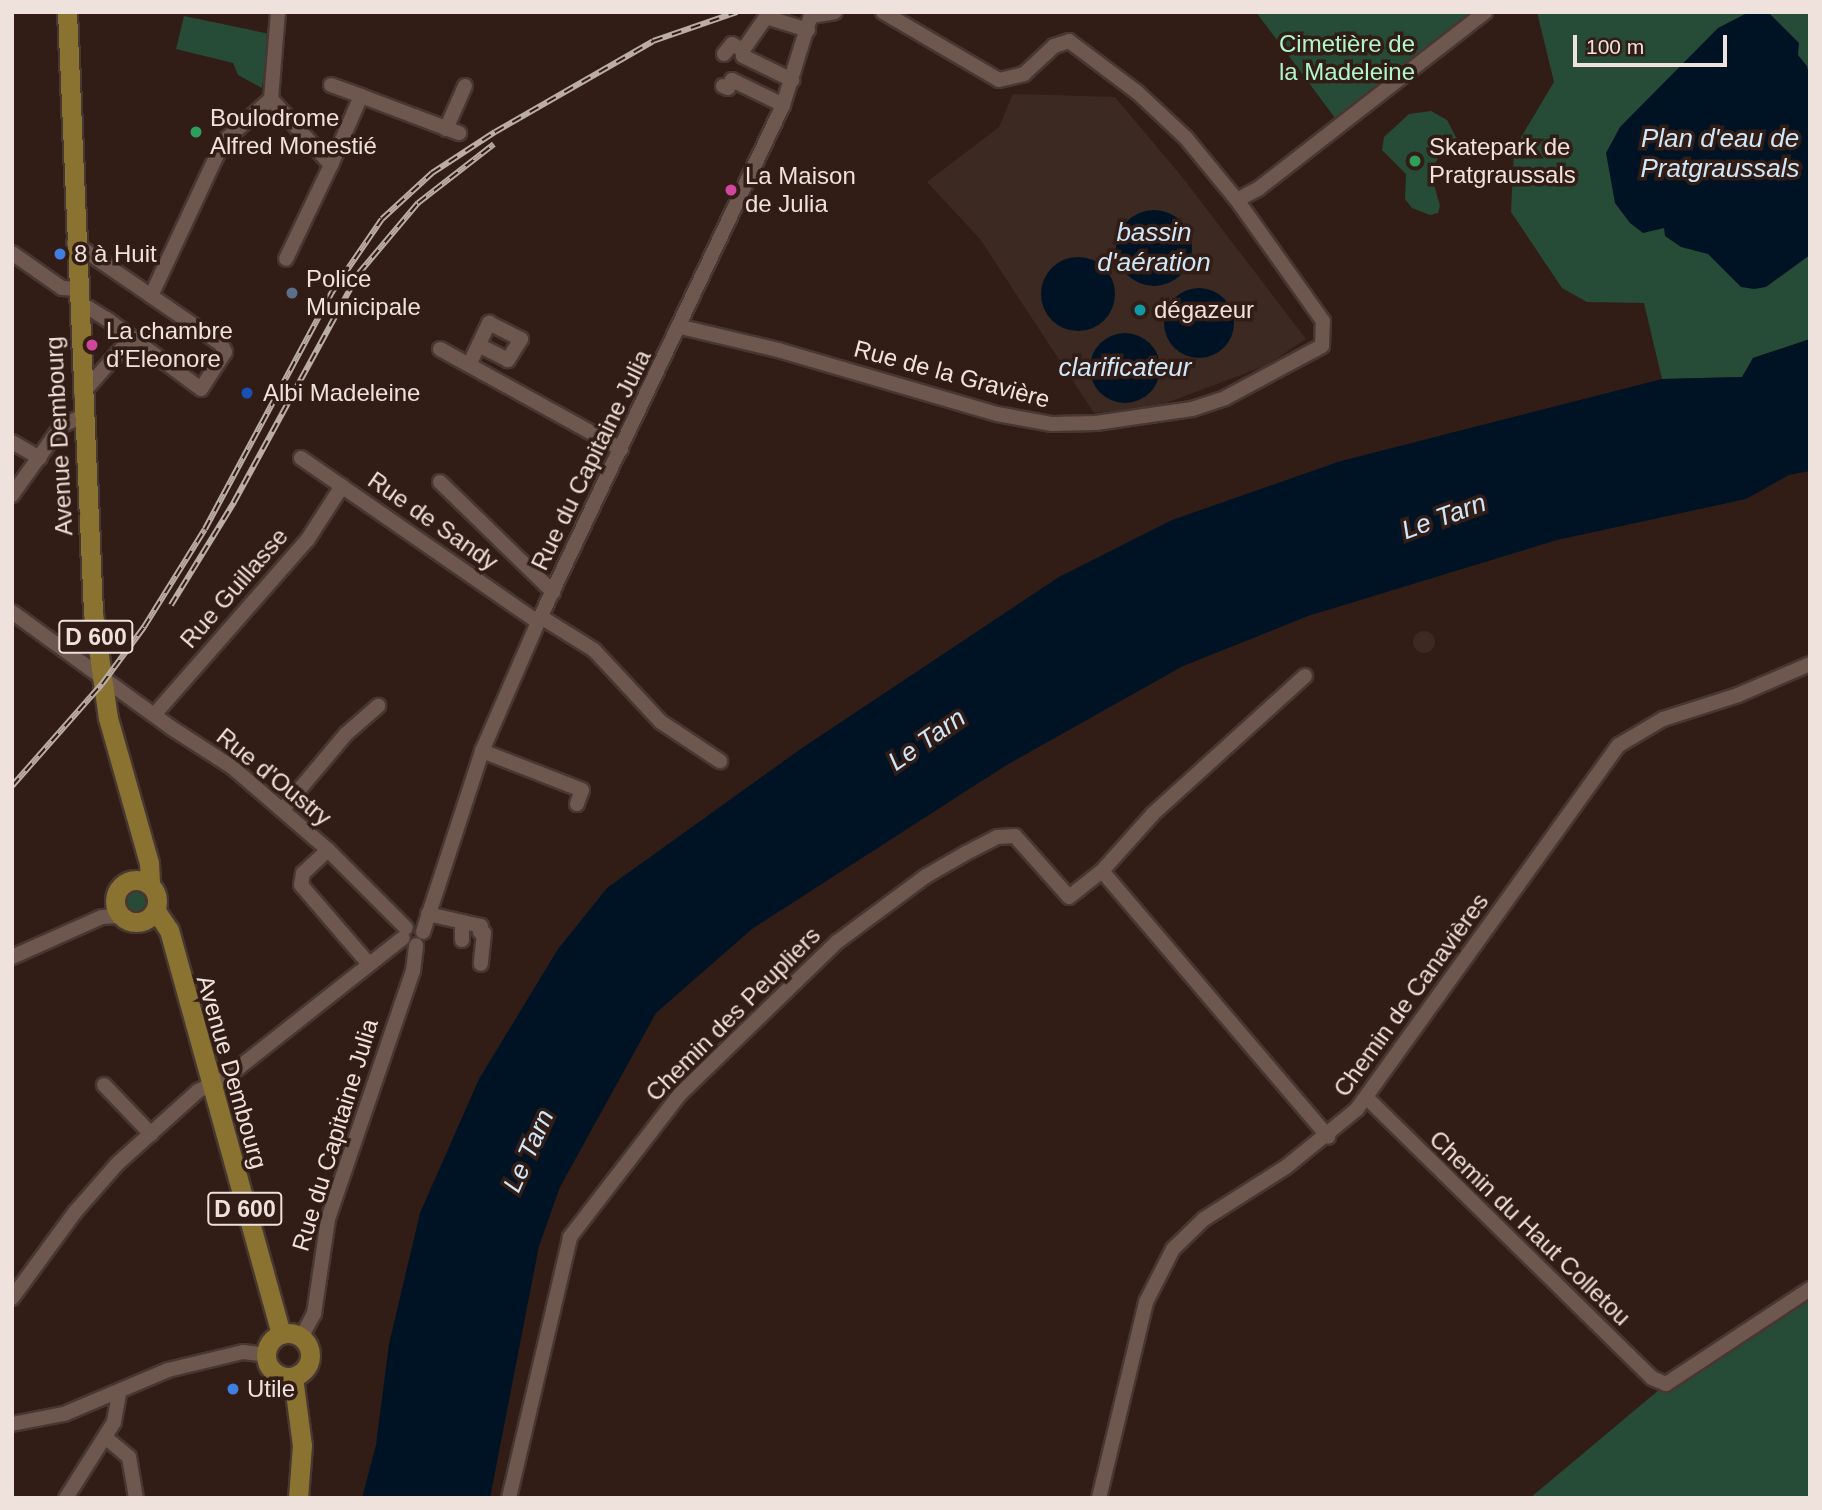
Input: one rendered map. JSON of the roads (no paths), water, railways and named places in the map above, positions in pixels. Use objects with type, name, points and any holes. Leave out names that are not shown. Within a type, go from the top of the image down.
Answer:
[{"type":"main road","name":"Avenue Dembourg","points":[[67,12],[82,417],[101,677],[145,852],[142,882]]},
{"type":"main road","points":[[142,882],[156,893],[150,916],[129,922],[112,912],[119,887],[142,882]]},
{"type":"main road","name":"Avenue Dembourg","points":[[150,916],[170,945],[281,1334]]},
{"type":"main road","points":[[281,1334],[301,1338],[310,1356],[305,1369],[293,1377],[274,1373],[265,1355],[270,1342],[281,1334]]},
{"type":"main road","points":[[293,1377],[302,1445],[298,1498]]},
{"type":"street","points":[[151,296],[223,142],[271,99],[278,12]]},
{"type":"street","points":[[792,80],[743,56],[743,50],[766,17],[810,19],[835,12]]},
{"type":"street","points":[[883,12],[999,80],[1024,74],[1054,46],[1069,41],[1137,92],[1214,168],[1237,200],[1269,181],[1485,12]]},
{"type":"street","name":"Rue du Capitaine Julia","points":[[428,914],[482,751],[553,592],[681,327],[783,106],[810,19]]},
{"type":"street","points":[[724,54],[732,44],[743,50]]},
{"type":"street","points":[[723,86],[728,88],[732,79],[783,106]]},
{"type":"street","points":[[331,85],[453,131],[466,86]]},
{"type":"street","points":[[286,259],[361,96]]},
{"type":"street","points":[[271,99],[331,165]]},
{"type":"street","name":"Rue de la Gravière","points":[[681,327],[778,350],[997,414],[1052,424],[1096,423],[1192,409],[1225,398],[1322,346],[1323,321],[1237,200]]},
{"type":"street","points":[[12,253],[201,389],[226,352],[220,344],[74,243]]},
{"type":"street","points":[[81,395],[132,337]]},
{"type":"street","points":[[469,365],[479,345]]},
{"type":"street","points":[[440,349],[621,449]]},
{"type":"street","points":[[12,495],[62,425],[82,417]]},
{"type":"street","points":[[12,442],[40,458]]},
{"type":"street","name":"Rue de Sandy","points":[[301,457],[540,620],[594,650],[661,722],[720,761]]},
{"type":"street","points":[[440,482],[553,592]]},
{"type":"street","name":"Rue Guillasse","points":[[154,715],[307,539],[342,486]]},
{"type":"street","name":"Rue d'Oustry","points":[[12,612],[154,715],[232,767],[328,850],[412,935]]},
{"type":"street","name":"Chemin de Canavières","points":[[1099,1498],[1140,1322],[1163,1264],[1204,1219],[1328,1138],[1367,1098],[1619,745],[1663,719],[1738,695],[1810,664]]},
{"type":"street","name":"Chemin des Peupliers","points":[[509,1498],[570,1237],[680,1094],[837,942],[926,876],[997,837],[1015,836],[1069,897],[1101,871],[1153,814],[1305,676]]},
{"type":"street","points":[[283,809],[346,734],[378,706]]},
{"type":"street","points":[[482,751],[582,790],[578,804]]},
{"type":"street","points":[[328,850],[303,873],[301,885],[368,963]]},
{"type":"street","points":[[1101,871],[1328,1138]]},
{"type":"street","points":[[12,957],[112,912]]},
{"type":"street","points":[[12,1298],[76,1210],[150,1134],[210,1083],[227,1077],[368,963],[412,935],[428,914],[481,926],[480,932],[484,933],[481,964]]},
{"type":"street","points":[[462,923],[462,940]]},
{"type":"street","name":"Rue du Capitaine Julia","points":[[301,1338],[314,1314],[328,1219],[407,979],[412,935]]},
{"type":"street","points":[[104,1085],[150,1134]]},
{"type":"street","name":"Chemin du Haut Colletou","points":[[1367,1098],[1633,1359],[1666,1384],[1810,1289]]},
{"type":"street","points":[[12,1424],[64,1414],[119,1394],[180,1367],[243,1352],[265,1355]]},
{"type":"street","points":[[66,1498],[114,1422],[114,1403],[119,1394]]},
{"type":"street","points":[[105,1437],[129,1457],[136,1498]]},
{"type":"water","name":"Plan d'eau de Pratgraussals","points":[[1749,12],[1768,12],[1799,43],[1798,55],[1807,66],[1810,79],[1810,255],[1766,287],[1754,289],[1741,287],[1708,254],[1681,247],[1665,236],[1664,228],[1643,233],[1630,223],[1615,203],[1606,153],[1620,127],[1718,28]]},
{"type":"water","name":"bassin d'aération","points":[[1154,210],[1169,213],[1181,221],[1189,233],[1192,248],[1189,263],[1181,275],[1169,283],[1154,286],[1139,283],[1127,275],[1119,263],[1116,248],[1119,233],[1127,221],[1139,213]]},
{"type":"water","name":"bassin d'aération","points":[[1078,257],[1092,260],[1104,268],[1112,280],[1115,294],[1112,308],[1104,320],[1092,328],[1078,331],[1064,328],[1052,320],[1044,308],[1041,294],[1044,280],[1052,268],[1064,260]]},
{"type":"water","name":"clarificateur","points":[[1206,288],[1219,294],[1228,303],[1232,309],[1232,337],[1224,348],[1213,356],[1192,358],[1174,348],[1166,337],[1164,316],[1174,298],[1185,290]]},
{"type":"water","name":"clarificateur","points":[[1132,333],[1145,339],[1154,348],[1158,354],[1158,382],[1150,393],[1139,401],[1118,403],[1100,393],[1092,382],[1090,361],[1100,343],[1111,335]]},
{"type":"water","name":"Le Tarn","points":[[1810,339],[1810,471],[1789,475],[1746,499],[1557,540],[1308,616],[1183,666],[1005,766],[752,929],[656,1013],[560,1187],[539,1246],[490,1498],[362,1498],[376,1445],[389,1344],[420,1213],[479,1079],[558,949],[607,888],[802,748],[1059,577],[1172,520],[1341,461],[1662,379],[1742,377],[1753,358]]},
{"type":"railway","points":[[12,786],[102,684],[144,627],[205,529],[332,292],[382,219],[432,173],[495,132],[653,41],[737,12]]},
{"type":"railway","points":[[171,605],[234,502],[359,273],[418,203],[494,144]]},
{"type":"place","name":"Boulodrome Alfred Monestié","points":[[196,132]]},
{"type":"place","name":"Skatepark de Pratgraussals","points":[[1415,161]]},
{"type":"place","name":"La Maison de Julia","points":[[731,190]]},
{"type":"place","name":"8 à Huit","points":[[60,254]]},
{"type":"place","name":"Police Municipale","points":[[292,293]]},
{"type":"place","name":"dégazeur","points":[[1140,310]]},
{"type":"place","name":"La chambre d’Eleonore","points":[[92,345]]},
{"type":"place","name":"Albi Madeleine","points":[[247,393]]},
{"type":"place","name":"Utile","points":[[233,1389]]},
{"type":"park label","name":"Cimetière de la Madeleine","points":[[1347,58]]}]
